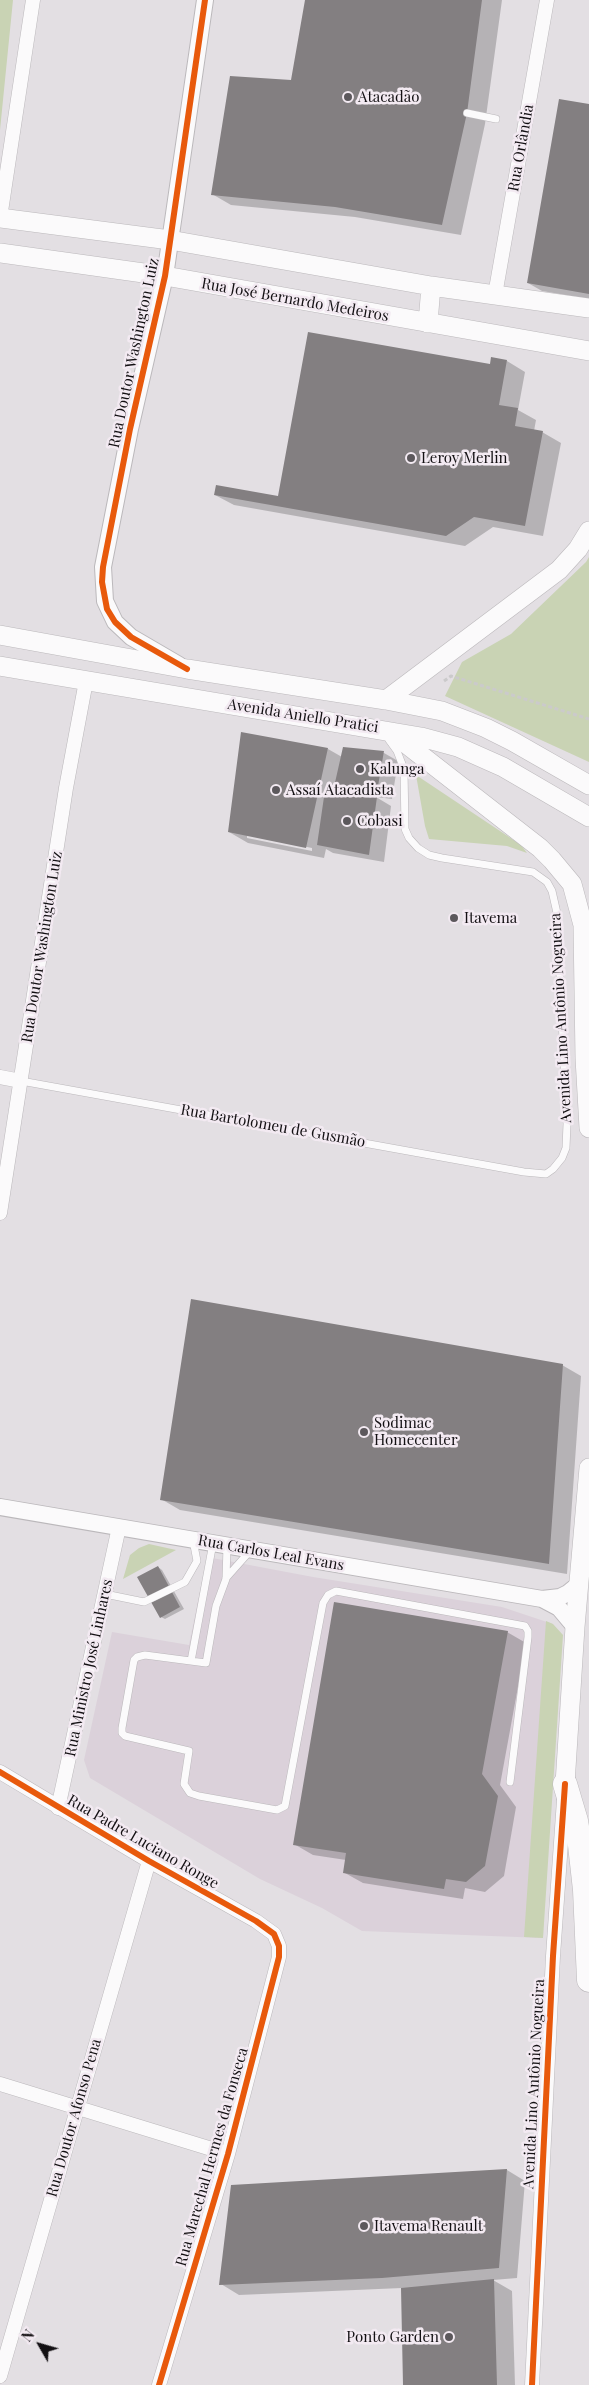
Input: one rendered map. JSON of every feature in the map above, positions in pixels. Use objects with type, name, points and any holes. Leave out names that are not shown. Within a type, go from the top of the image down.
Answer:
[{"type":"highway","points":[[565,1784],[576,1821],[583,1872],[589,1980]]},
{"type":"main road","points":[[0,218],[170,240],[431,286],[589,308]]},
{"type":"main road","name":"Rua José Bernardo Medeiros","points":[[0,253],[165,276],[589,351]]},
{"type":"main road","points":[[428,323],[431,286]]},
{"type":"main road","points":[[386,700],[559,570],[578,549],[589,531]]},
{"type":"main road","name":"Avenida Aniello Pratici","points":[[0,635],[187,669],[386,700],[442,711],[486,728],[589,785]]},
{"type":"main road","name":"Avenida Aniello Pratici","points":[[0,666],[421,736],[467,751],[511,772],[589,817]]},
{"type":"main road","points":[[386,730],[540,848],[572,884],[583,925],[585,1058],[589,1128]]},
{"type":"main road","name":"Avenida Lino Antônio Nogueira","points":[[565,1784],[575,1627],[589,1468]]},
{"type":"street","points":[[0,218],[33,0]]},
{"type":"street","name":"Rua Doutor Washington Luiz","points":[[187,669],[131,637],[115,622],[107,610],[102,582],[103,567],[130,429],[165,276],[205,0]]},
{"type":"street","name":"Rua Orlândia","points":[[495,295],[547,0]]},
{"type":"street","name":"Rua Doutor Washington Luiz","points":[[0,1213],[66,788],[86,681]]},
{"type":"street","name":"Rua Bartolomeu de Gusmão","points":[[0,1077],[22,1081]]},
{"type":"street","name":"Rua Carlos Leal Evans","points":[[0,1507],[542,1599],[560,1597],[579,1584]]},
{"type":"street","name":"Rua Ministro José Linhares","points":[[58,1808],[119,1527]]},
{"type":"street","name":"Rua Carlos Leal Evans","points":[[542,1599],[559,1608],[575,1627]]},
{"type":"street","name":"Rua Padre Luciano Ronge","points":[[0,1772],[274,1934]]},
{"type":"street","name":"Avenida Lino Antônio Nogueira","points":[[532,2385],[552,1966],[565,1784]]},
{"type":"street","name":"Rua Doutor Afonso Pena","points":[[0,2376],[148,1861]]},
{"type":"street","name":"Rua Marechal Hermes da Fonseca","points":[[159,2385],[228,2154],[279,1957],[279,1946],[274,1934]]},
{"type":"street","points":[[0,2084],[228,2154]]},
{"type":"lane","points":[[467,113],[496,119]]},
{"type":"lane","name":"Avenida Lino Antônio Nogueira","points":[[386,730],[401,759],[405,777],[405,829],[409,838],[418,848],[442,858],[533,872],[547,882],[552,891],[557,913],[568,1124],[567,1140],[562,1158],[546,1174]]},
{"type":"lane","name":"Rua Bartolomeu de Gusmão","points":[[22,1081],[524,1172],[546,1174]]},
{"type":"lane","points":[[105,1594],[144,1602],[185,1582],[197,1562],[193,1540]]},
{"type":"lane","points":[[220,1544],[226,1579]]},
{"type":"lane","points":[[191,1661],[220,1544]]},
{"type":"lane","points":[[251,1550],[226,1579],[216,1606],[206,1664],[145,1655],[136,1657],[122,1731],[125,1736],[189,1751],[184,1784],[190,1793],[276,1810],[285,1806],[323,1603],[328,1595],[336,1591],[525,1626],[528,1631],[528,1637],[510,1782]]},
{"type":"path","points":[[410,683],[430,690],[451,676],[589,719]]},
{"type":"shaded area","points":[[207,1557],[313,1577],[502,1607],[553,1624],[543,1938],[362,1931],[322,1908],[260,1879],[90,1778],[84,1760],[112,1632],[189,1645]]},
{"type":"green space","points":[[0,0],[13,0],[0,130]]},
{"type":"green space","points":[[589,557],[589,762],[445,696],[462,662],[511,634]]},
{"type":"green space","points":[[416,775],[521,845],[527,853],[507,846],[429,839]]},
{"type":"green space","points":[[149,1544],[176,1550],[123,1579],[130,1555],[139,1548]]},
{"type":"green space","points":[[546,1621],[553,1624],[563,1635],[543,1938],[524,1937]]},
{"type":"building","name":"Atacadão","points":[[305,0],[482,0],[467,113],[442,225],[335,207],[211,195],[230,76],[291,80]]},
{"type":"building","points":[[559,99],[589,104],[589,294],[527,283]]},
{"type":"building","name":"Leroy Merlin","points":[[308,332],[490,364],[491,357],[507,360],[499,405],[518,408],[515,426],[543,431],[525,526],[474,517],[446,536],[214,495],[216,485],[278,496]]},
{"type":"building","name":"Assaí Atacadista","points":[[241,732],[328,748],[306,848],[228,832]]},
{"type":"building","name":"Kalunga","points":[[343,747],[384,751],[377,792],[334,787]]},
{"type":"building","name":"Cobasi","points":[[325,790],[377,797],[369,855],[317,845]]},
{"type":"building","name":"Sodimac Homecenter","points":[[191,1299],[563,1364],[549,1564],[160,1500]]},
{"type":"building","points":[[158,1566],[180,1607],[160,1618],[137,1577]]},
{"type":"building","points":[[334,1602],[508,1631],[482,1774],[498,1796],[485,1866],[466,1882],[446,1879],[444,1889],[343,1873],[346,1853],[293,1845]]},
{"type":"building","name":"Itavema Renault","points":[[507,2169],[499,2268],[382,2278],[219,2285],[231,2185]]},
{"type":"building","name":"Ponto Garden","points":[[494,2279],[497,2385],[403,2385],[401,2288]]},
{"type":"cycle path","points":[[187,669],[131,637],[115,622],[107,609],[102,582],[103,567],[130,429],[165,276],[205,0]]},
{"type":"cycle path","points":[[0,1772],[149,1861],[256,1921],[274,1934],[279,1946],[279,1957],[228,2154],[159,2385]]},
{"type":"cycle path","points":[[532,2385],[553,1956],[565,1784]]},
{"type":"place","name":"Atacadão","points":[[348,97]]},
{"type":"place","name":"Leroy Merlin","points":[[411,458]]},
{"type":"place","name":"Kalunga","points":[[360,769]]},
{"type":"place","name":"Assaí Atacadista","points":[[276,790]]},
{"type":"place","name":"Cobasi","points":[[347,821]]},
{"type":"place","name":"Itavema","points":[[454,918]]},
{"type":"place","name":"Sodimac Homecenter","points":[[364,1432]]},
{"type":"place","name":"Itavema Renault","points":[[364,2226]]},
{"type":"place","name":"Ponto Garden","points":[[449,2337]]}]
